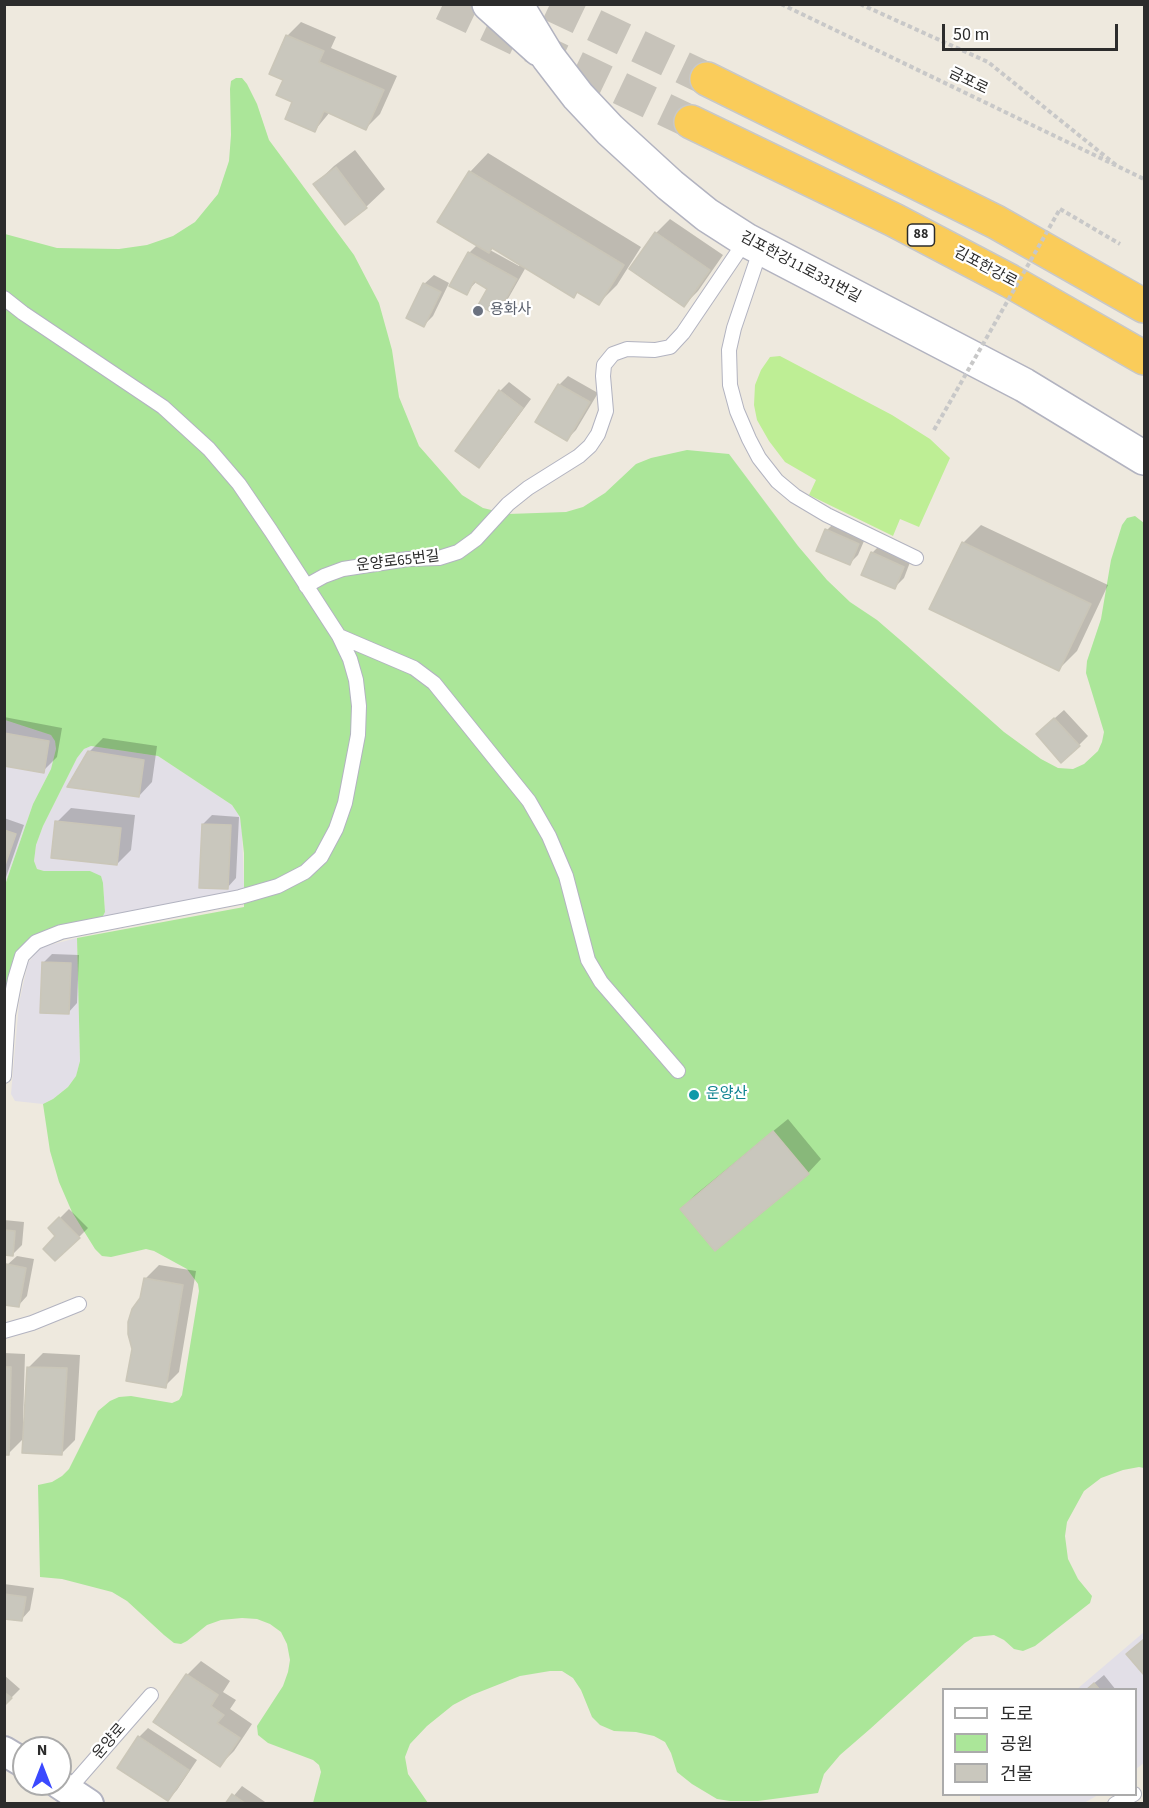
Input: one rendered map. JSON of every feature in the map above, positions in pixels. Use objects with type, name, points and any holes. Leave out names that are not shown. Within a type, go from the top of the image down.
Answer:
[{"type":"highway","points":[[707,80],[996,222],[1144,306]]},
{"type":"highway","name":"김포한강로","points":[[691,122],[894,220],[1144,358]]},
{"type":"main road","points":[[489,4],[548,57]]},
{"type":"main road","name":"김포한강11로331번길","points":[[516,4],[548,57],[578,96],[610,130],[698,207],[754,244],[1024,385],[1144,458]]},
{"type":"lane","points":[[754,244],[729,350],[730,385],[737,411],[749,439],[759,458],[777,481],[795,496],[827,515],[916,558]]},
{"type":"lane","name":"운양로65번길","points":[[306,586],[343,568],[408,559],[439,558],[458,552],[476,539],[508,504],[528,488],[579,456],[590,446],[598,434],[606,411],[604,365],[613,354],[627,349],[655,350],[670,346],[754,244]]},
{"type":"lane","points":[[4,298],[163,407],[209,449],[239,484],[339,636],[350,659],[356,680],[359,706],[358,735],[345,803],[336,829],[321,857],[305,872],[278,886],[240,897],[61,932],[36,942],[22,956],[6,1013],[4,1076]]},
{"type":"lane","points":[[339,636],[414,668],[434,683],[529,801],[549,836],[566,876],[588,960],[601,982],[678,1071]]},
{"type":"lane","points":[[4,1331],[79,1304]]},
{"type":"lane","name":"운양로","points":[[72,1792],[151,1695]]},
{"type":"lane","points":[[1115,1803],[1131,1796]]},
{"type":"path","name":"금포로","points":[[781,4],[1144,179]]},
{"type":"path","points":[[860,4],[988,62],[1121,169]]},
{"type":"path","points":[[934,430],[1060,209],[1120,244]]},
{"type":"shaded area","points":[[5,720],[51,735],[55,740],[56,749],[51,769],[33,804],[5,885]]},
{"type":"shaded area","points":[[91,746],[158,756],[232,805],[240,817],[242,831],[244,890],[102,918],[105,912],[103,883],[90,871],[37,869],[34,861],[36,845],[43,826],[77,758],[84,749]]},
{"type":"shaded area","points":[[77,938],[80,1061],[76,1076],[68,1087],[43,1104],[15,1101],[11,1094],[19,1003],[28,963],[42,947]]},
{"type":"shaded area","points":[[1144,1632],[1144,1763],[1137,1768],[1137,1688],[1078,1688]]},
{"type":"shaded area","points":[[980,1796],[1096,1796],[1084,1803],[980,1803]]},
{"type":"green space","points":[[242,78],[247,84],[257,104],[269,140],[354,255],[379,303],[392,350],[399,397],[419,446],[462,495],[483,508],[508,514],[566,512],[583,507],[605,493],[636,464],[651,458],[687,450],[729,454],[798,546],[827,580],[850,602],[877,620],[1004,732],[1041,759],[1058,768],[1073,769],[1084,764],[1098,751],[1104,732],[1086,673],[1087,661],[1101,619],[1111,560],[1122,525],[1127,518],[1135,516],[1144,523],[1144,1468],[1123,1470],[1101,1478],[1084,1491],[1067,1522],[1065,1536],[1068,1559],[1078,1579],[1092,1596],[1090,1603],[1035,1646],[1023,1651],[1014,1649],[994,1635],[974,1637],[965,1643],[840,1755],[824,1774],[818,1793],[758,1801],[717,1799],[677,1772],[665,1742],[654,1736],[614,1731],[600,1725],[592,1717],[581,1690],[573,1678],[562,1671],[550,1671],[520,1676],[472,1695],[453,1705],[427,1726],[410,1744],[405,1757],[408,1774],[428,1803],[313,1803],[321,1772],[319,1765],[313,1760],[268,1743],[258,1735],[257,1726],[283,1686],[288,1672],[290,1660],[287,1644],[281,1632],[257,1619],[221,1620],[207,1625],[181,1644],[174,1643],[127,1601],[112,1592],[62,1579],[40,1577],[38,1485],[52,1482],[69,1469],[98,1411],[110,1401],[119,1397],[131,1396],[172,1403],[179,1400],[182,1395],[199,1291],[198,1284],[187,1269],[154,1251],[146,1249],[111,1257],[102,1256],[95,1249],[72,1212],[59,1182],[50,1151],[43,1104],[68,1087],[76,1076],[80,1061],[77,938],[244,907],[244,853],[240,817],[232,805],[158,756],[91,746],[84,749],[77,758],[43,826],[36,845],[34,861],[37,869],[44,871],[90,871],[101,876],[105,912],[102,918],[37,935],[5,1001],[5,885],[33,804],[51,769],[56,749],[51,735],[5,720],[5,234],[57,248],[119,249],[147,245],[173,236],[195,222],[218,194],[229,161],[230,89],[231,81]]},
{"type":"green space","points":[[780,356],[892,415],[930,439],[950,458],[919,527],[900,519],[893,536],[809,495],[816,480],[785,462],[757,420],[754,405],[755,385],[770,357]]},
{"type":"building","points":[[286,35],[324,51],[319,62],[384,90],[366,130],[324,111],[315,132],[285,119],[292,102],[276,95],[283,80],[269,74]]},
{"type":"building","points":[[336,167],[367,208],[345,225],[313,184]]},
{"type":"building","points":[[469,171],[624,265],[599,305],[577,292],[574,298],[492,248],[489,253],[437,222]]},
{"type":"building","points":[[655,232],[710,270],[684,307],[629,269]]},
{"type":"building","points":[[468,252],[517,279],[497,315],[478,305],[487,289],[474,281],[467,295],[449,286]]},
{"type":"building","points":[[423,283],[441,292],[424,327],[406,318]]},
{"type":"building","points":[[558,384],[590,402],[567,441],[535,422]]},
{"type":"building","points":[[499,390],[523,408],[479,468],[455,451]]},
{"type":"building","points":[[825,529],[859,544],[850,565],[816,551]]},
{"type":"building","points":[[962,542],[1091,604],[1059,671],[929,609]]},
{"type":"building","points":[[871,552],[904,567],[895,589],[861,575]]},
{"type":"building","points":[[1054,718],[1080,746],[1061,763],[1036,734]]},
{"type":"building","points":[[4,733],[49,741],[44,773],[4,766]]},
{"type":"building","points":[[88,751],[144,760],[139,797],[67,787]]},
{"type":"building","points":[[55,821],[121,828],[117,865],[51,858]]},
{"type":"building","points":[[202,824],[231,825],[228,889],[199,888]]},
{"type":"building","points":[[4,830],[16,834],[4,868]]},
{"type":"building","points":[[42,962],[71,963],[69,1014],[40,1013]]},
{"type":"building","points":[[773,1131],[809,1174],[715,1251],[680,1209]]},
{"type":"building","points":[[59,1217],[80,1238],[55,1261],[43,1249],[55,1236],[48,1228]]},
{"type":"building","points":[[4,1230],[15,1231],[13,1256],[4,1255]]},
{"type":"building","points":[[6,1264],[26,1268],[19,1307],[4,1305]]},
{"type":"building","points":[[144,1278],[183,1285],[166,1388],[126,1381],[132,1349],[128,1322],[132,1309],[140,1298]]},
{"type":"building","points":[[4,1367],[11,1367],[9,1455],[4,1455]]},
{"type":"building","points":[[27,1367],[67,1368],[62,1455],[22,1453]]},
{"type":"building","points":[[4,1594],[26,1597],[22,1621],[4,1619]]},
{"type":"building","points":[[1144,1639],[1144,1675],[1126,1654]]},
{"type":"building","points":[[186,1674],[218,1695],[211,1706],[224,1715],[217,1723],[240,1738],[220,1767],[153,1722]]},
{"type":"building","points":[[1094,1683],[1098,1688],[1088,1688]]},
{"type":"building","points":[[4,1692],[12,1698],[4,1706]]},
{"type":"building","points":[[138,1736],[189,1770],[168,1801],[117,1768]]},
{"type":"building","points":[[232,1794],[246,1804],[225,1804]]},
{"type":"tunnel","points":[[443,4],[691,122]]},
{"type":"tunnel","points":[[550,4],[707,79]]},
{"type":"place","name":"용화사","points":[[478,311]]},
{"type":"place","name":"운양산","points":[[694,1095]]}]
